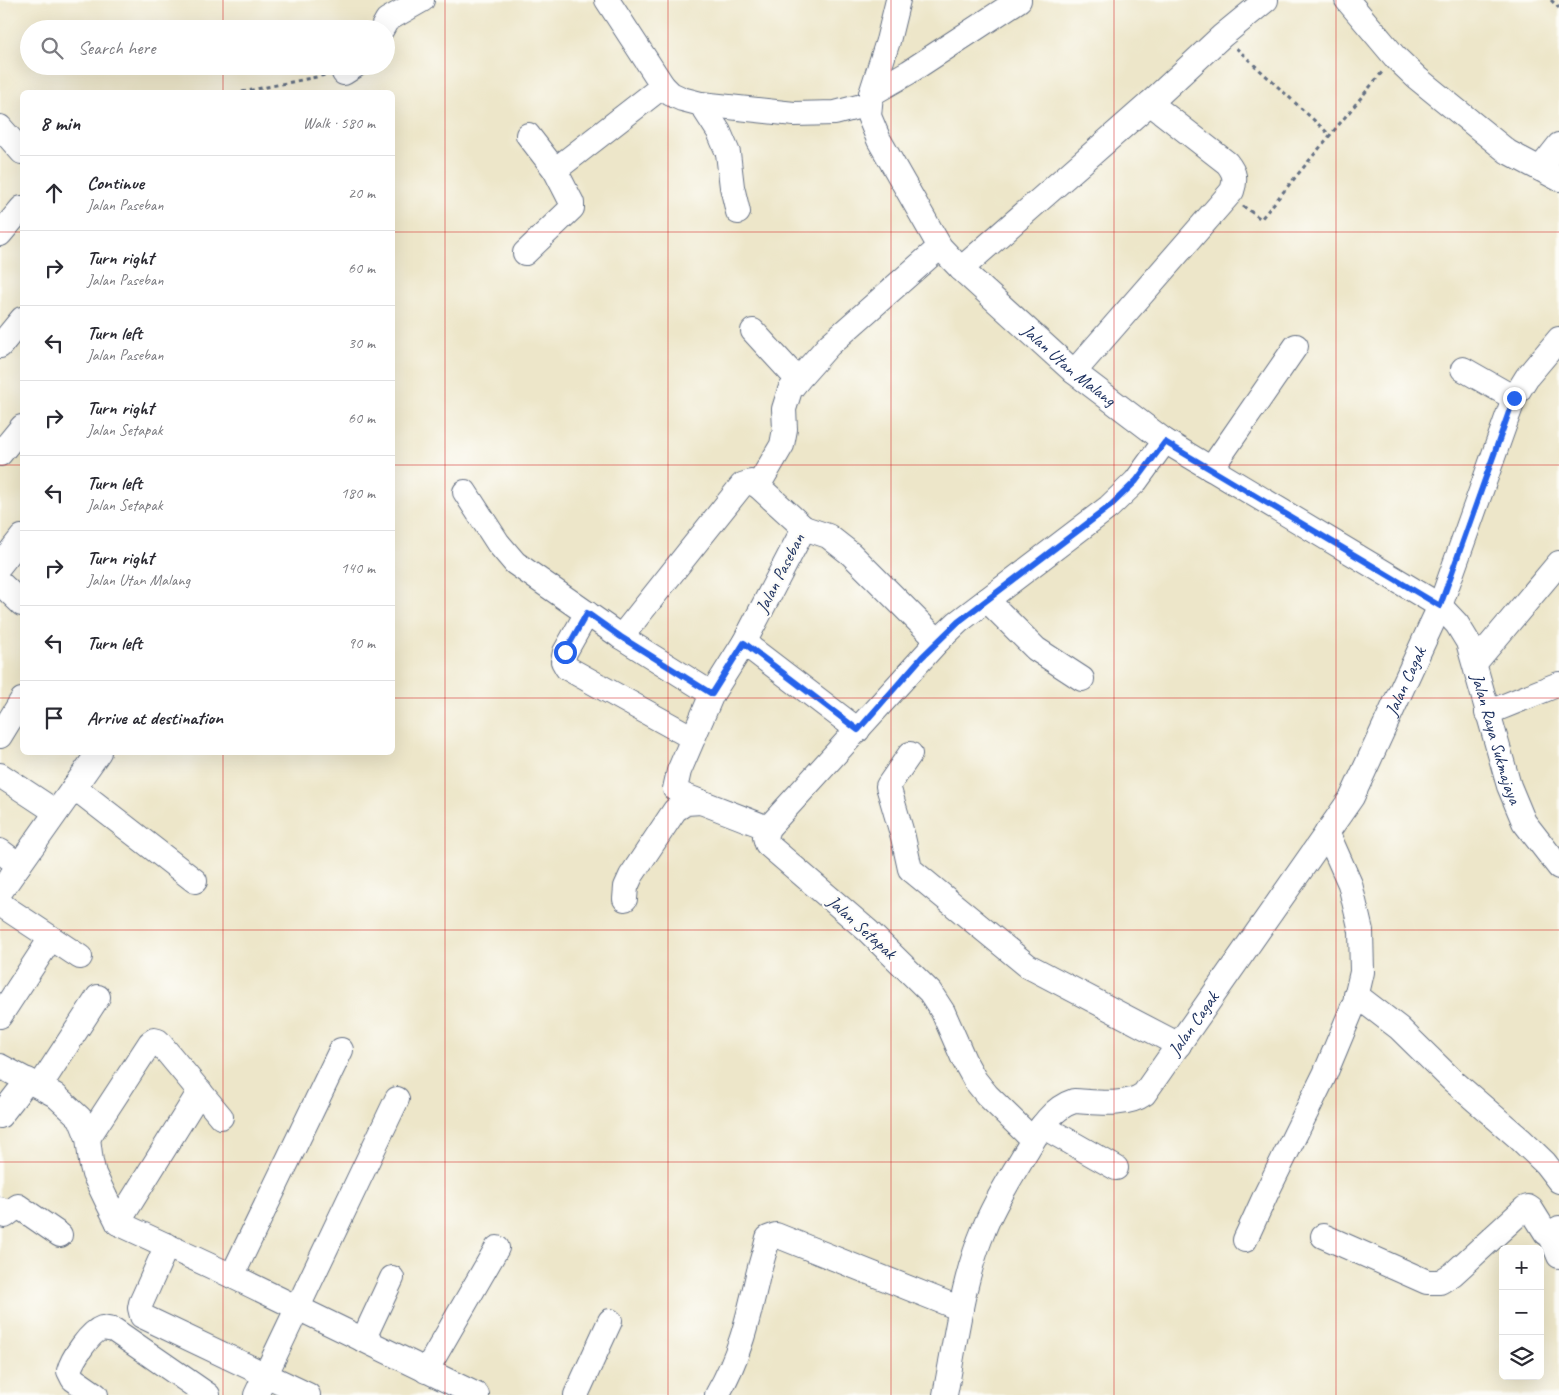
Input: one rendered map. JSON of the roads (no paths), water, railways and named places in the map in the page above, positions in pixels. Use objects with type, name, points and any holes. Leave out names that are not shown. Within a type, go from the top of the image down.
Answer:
[{"type":"street","points":[[387,20],[422,0]]},
{"type":"street","points":[[607,0],[663,86],[677,97],[701,104],[794,114],[835,113],[870,99],[1019,0]]},
{"type":"street","name":"Jalan Utan Malang","points":[[898,0],[888,41],[870,99],[869,116],[878,140],[940,247],[961,269],[1074,372],[1165,442],[1440,606]]},
{"type":"street","points":[[961,269],[1150,104],[1222,36],[1266,0]]},
{"type":"street","points":[[1347,0],[1395,57],[1417,78],[1508,152],[1549,174],[1559,145]]},
{"type":"street","points":[[555,170],[663,86]]},
{"type":"street","points":[[701,104],[719,132],[728,153],[732,187],[738,212]]},
{"type":"street","points":[[1074,372],[1232,191],[1235,182],[1234,172],[1227,163],[1150,104]]},
{"type":"street","points":[[0,127],[20,150]]},
{"type":"street","points":[[525,253],[572,208],[572,203],[555,170],[528,135]]},
{"type":"street","points":[[0,234],[20,210]]},
{"type":"street","points":[[621,637],[742,485],[752,482],[758,486],[782,445],[785,429],[784,409],[790,390],[798,380],[829,345],[940,247]]},
{"type":"street","points":[[0,346],[20,321]]},
{"type":"street","points":[[753,331],[798,380]]},
{"type":"street","name":"Jalan Cagak","points":[[945,1395],[969,1273],[984,1227],[1037,1132],[1064,1105],[1074,1101],[1120,1102],[1139,1098],[1144,1094],[1352,797],[1440,606],[1514,398],[1527,377],[1559,339]]},
{"type":"street","points":[[1211,469],[1296,346]]},
{"type":"street","points":[[1463,369],[1514,398]]},
{"type":"street","points":[[0,454],[20,429]]},
{"type":"street","points":[[768,828],[938,641],[958,622],[1109,507],[1136,481],[1165,442]]},
{"type":"street","name":"Jalan Paseban","points":[[758,486],[804,528],[744,643],[712,694],[679,772],[675,789],[683,795],[768,828]]},
{"type":"street","points":[[465,492],[498,543],[515,563],[621,637],[712,694]]},
{"type":"street","points":[[804,528],[828,536],[851,554],[938,641]]},
{"type":"street","points":[[0,566],[20,540]]},
{"type":"street","points":[[1475,663],[1559,563]]},
{"type":"street","points":[[0,583],[20,602]]},
{"type":"street","points":[[987,600],[1036,649],[1082,679]]},
{"type":"street","name":"Jalan Raya Sukmajaya","points":[[1440,606],[1457,624],[1468,642],[1509,786],[1524,822],[1559,867]]},
{"type":"street","points":[[587,613],[565,652],[563,662],[567,668],[693,738]]},
{"type":"street","points":[[744,643],[858,730]]},
{"type":"street","points":[[1487,713],[1559,684]]},
{"type":"street","points":[[0,736],[20,703]]},
{"type":"street","points":[[910,754],[888,786],[910,869],[1028,966],[1179,1045]]},
{"type":"street","points":[[0,892],[97,755]]},
{"type":"street","points":[[0,775],[56,812]]},
{"type":"street","points":[[74,787],[195,881]]},
{"type":"street","points":[[625,899],[626,887],[631,876],[675,810],[686,803],[701,802]]},
{"type":"street","name":"Jalan Setapak","points":[[768,828],[765,837],[767,844],[868,931],[930,992],[943,1012],[975,1080],[987,1095],[1037,1132]]},
{"type":"street","points":[[1246,1240],[1266,1194],[1325,1074],[1356,995],[1362,972],[1361,931],[1350,884],[1327,832]]},
{"type":"street","points":[[0,851],[19,865]]},
{"type":"street","points":[[0,904],[80,957]]},
{"type":"street","points":[[0,1016],[51,938]]},
{"type":"street","points":[[1356,995],[1400,1028],[1452,1080],[1545,1163],[1559,1181]]},
{"type":"street","points":[[0,1116],[34,1083],[98,997]]},
{"type":"street","points":[[88,1138],[150,1042],[154,1040],[158,1040],[221,1117]]},
{"type":"street","points":[[232,1276],[341,1050]]},
{"type":"street","points":[[0,1066],[55,1096],[80,1118],[88,1138],[94,1174],[118,1223],[477,1395]]},
{"type":"street","points":[[118,1223],[200,1091]]},
{"type":"street","points":[[260,1385],[397,1099]]},
{"type":"street","points":[[1037,1132],[1116,1168]]},
{"type":"street","points":[[2,1219],[18,1206],[60,1235]]},
{"type":"street","points":[[1323,1236],[1427,1282],[1440,1282],[1453,1274],[1528,1207],[1544,1230],[1554,1231],[1559,1256]]},
{"type":"street","points":[[717,1395],[730,1372],[743,1339],[768,1238],[776,1235],[961,1308]]},
{"type":"street","points":[[167,1246],[140,1303],[142,1316],[260,1385],[308,1395]]},
{"type":"street","points":[[426,1370],[497,1248]]},
{"type":"street","points":[[362,1340],[392,1278]]},
{"type":"street","points":[[576,1395],[610,1321]]},
{"type":"street","points":[[96,1395],[72,1379],[69,1371],[71,1364],[91,1335],[102,1328],[114,1330],[208,1395]]}]
